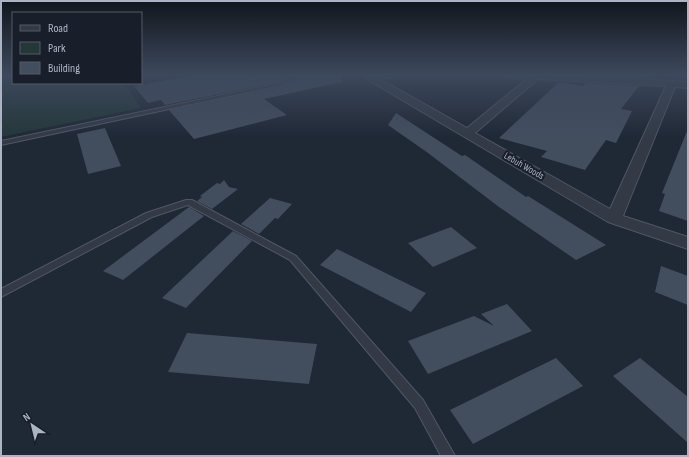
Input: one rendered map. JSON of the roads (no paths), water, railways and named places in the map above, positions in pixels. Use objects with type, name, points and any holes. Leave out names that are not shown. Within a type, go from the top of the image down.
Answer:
[{"type":"street","name":"Lebuh Woods","points":[[403,95],[614,218],[688,243]]},
{"type":"street","points":[[468,133],[513,95]]},
{"type":"street","points":[[614,218],[667,95]]},
{"type":"lane","points":[[1,143],[227,95]]},
{"type":"lane","points":[[1,293],[149,215],[189,202],[293,258],[419,404],[448,456]]}]
